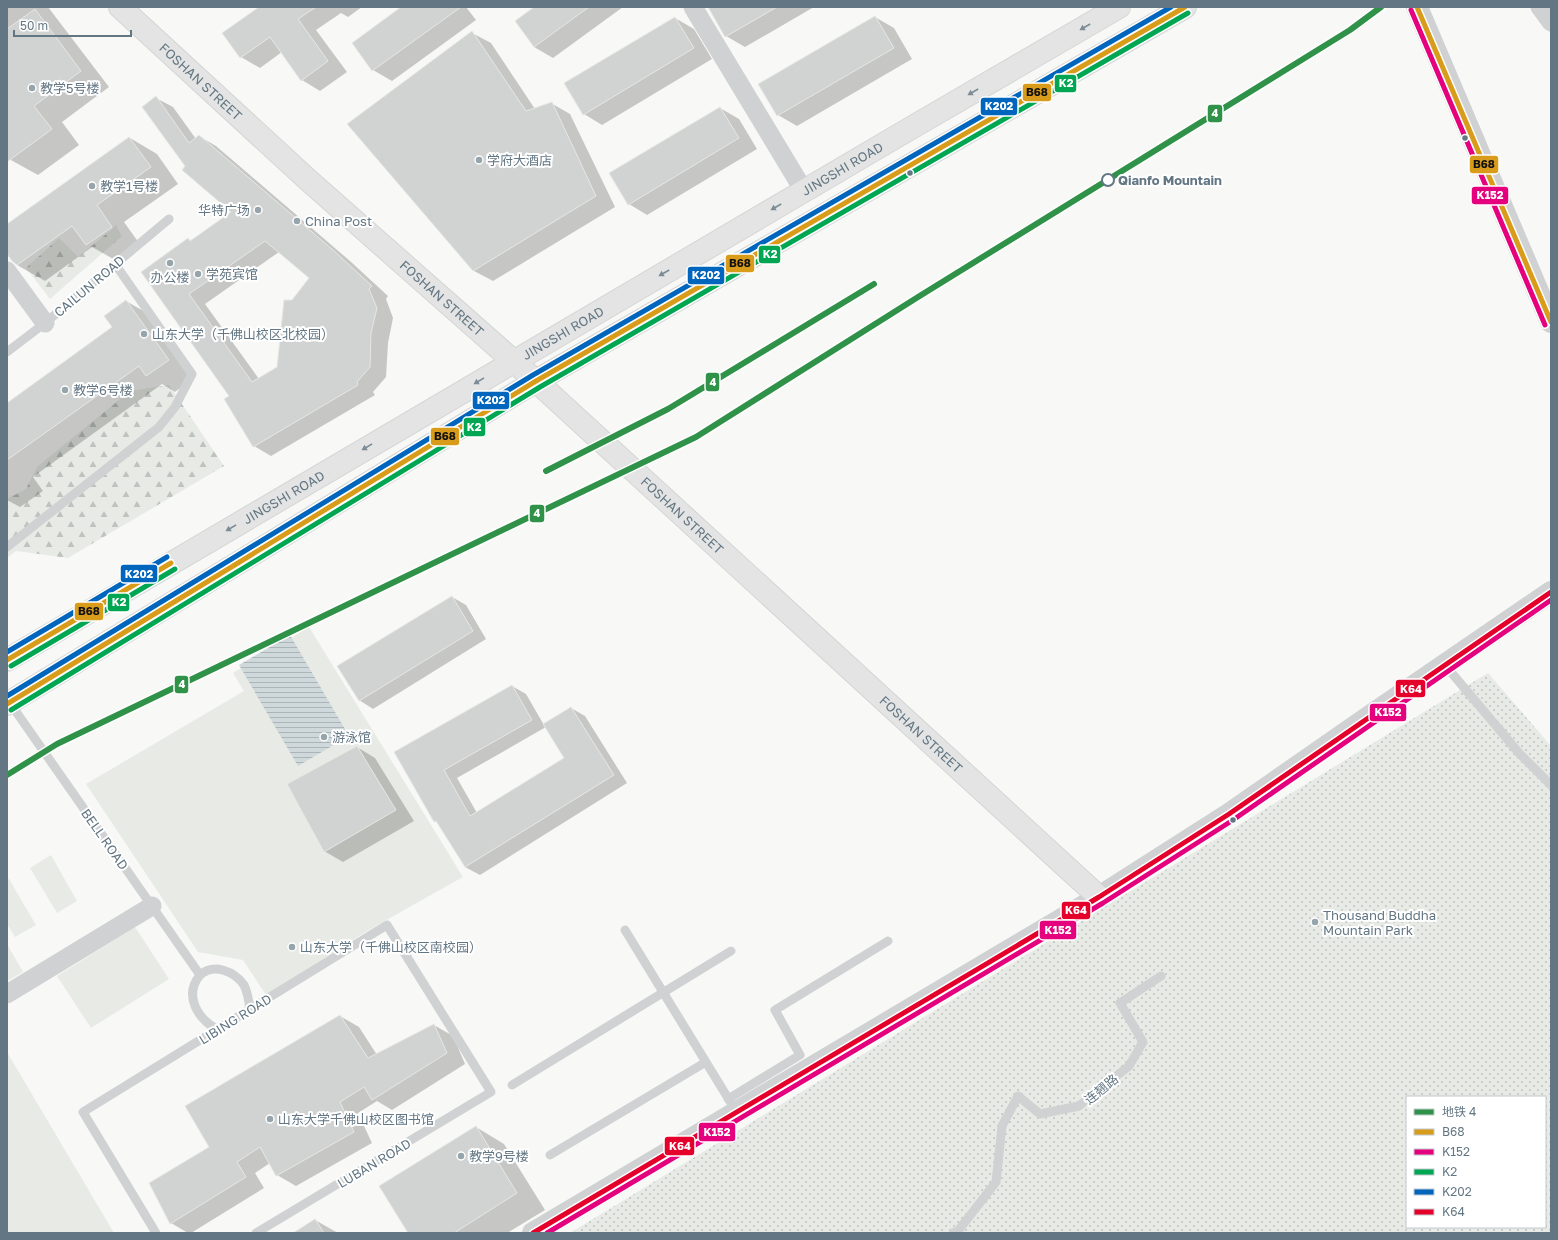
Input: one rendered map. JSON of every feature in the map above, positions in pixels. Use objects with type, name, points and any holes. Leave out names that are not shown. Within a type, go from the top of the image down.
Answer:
[{"type":"main road","name":"FOSHAN STREET","points":[[120,7],[307,179],[536,381],[1099,897]]},
{"type":"main road","name":"JINGSHI ROAD","points":[[7,660],[1119,7]]},
{"type":"main road","points":[[8,703],[536,381],[1185,7]]},
{"type":"street","points":[[693,7],[804,191]]},
{"type":"street","points":[[1418,7],[1551,322]]},
{"type":"street","points":[[1540,7],[1551,22]]},
{"type":"street","points":[[7,271],[45,323]]},
{"type":"street","points":[[533,1233],[733,1106],[1099,897],[1229,814],[1366,718],[1551,592]]},
{"type":"street","points":[[7,994],[152,906]]},
{"type":"lane","name":"CAILUN ROAD","points":[[7,352],[45,323],[169,219]]},
{"type":"lane","points":[[7,547],[159,427],[175,407],[192,374],[115,264]]},
{"type":"lane","points":[[1445,665],[1519,753],[1551,785]]},
{"type":"lane","name":"BELL ROAD","points":[[8,703],[200,975]]},
{"type":"lane","name":"LIBING ROAD","points":[[156,1233],[83,1112],[387,926],[491,1092]]},
{"type":"lane","points":[[625,930],[733,1106],[800,1055],[774,1010],[888,941]]},
{"type":"lane","points":[[512,1085],[731,951]]},
{"type":"lane","points":[[218,1030],[207,1024],[198,1014],[194,1003],[193,990],[196,980],[204,972],[214,969],[225,970],[235,976],[244,986],[249,998],[250,1010]]},
{"type":"lane","name":"连翘路","points":[[953,1233],[958,1231],[996,1182],[1002,1126],[1018,1096],[1040,1114],[1079,1106],[1129,1066],[1143,1042],[1120,1003],[1161,976]]},
{"type":"lane","points":[[550,1155],[706,1062]]},
{"type":"lane","name":"LUBAN ROAD","points":[[256,1233],[491,1092]]},
{"type":"green space","points":[[116,226],[122,236],[50,299],[26,268],[59,238],[78,257]]},
{"type":"green space","points":[[169,385],[224,466],[68,558],[16,551],[7,558],[7,499],[26,489],[37,467],[130,391]]},
{"type":"green space","points":[[309,627],[463,877],[367,931],[266,995],[243,960],[198,952],[86,784],[244,691],[233,673]]},
{"type":"green space","name":"Thousand Buddha Mountain Park","points":[[1488,673],[1551,746],[1551,1233],[570,1233]]},
{"type":"green space","points":[[51,855],[77,901],[57,913],[30,868]]},
{"type":"green space","points":[[9,879],[36,925],[15,937],[7,924],[7,880]]},
{"type":"green space","points":[[135,927],[169,979],[91,1028],[57,976]]},
{"type":"green space","points":[[7,944],[23,972],[7,981]]},
{"type":"green space","points":[[7,1052],[114,1233],[7,1233]]},
{"type":"shaded area","points":[[290,635],[349,736],[298,766],[239,665]]},
{"type":"building","points":[[259,7],[316,7],[298,19],[328,61],[301,81],[270,37],[240,58],[222,33]]},
{"type":"building","points":[[401,7],[461,7],[372,71],[352,43]]},
{"type":"building","points":[[534,7],[589,7],[534,47],[515,21]]},
{"type":"building","points":[[708,7],[777,7],[725,37]]},
{"type":"building","name":"教学5号楼","points":[[35,9],[81,71],[34,106],[52,129],[7,162],[7,29]]},
{"type":"building","points":[[875,16],[894,48],[777,116],[758,84]]},
{"type":"building","points":[[675,17],[694,48],[583,115],[564,83]]},
{"type":"building","name":"学府大酒店","points":[[472,31],[526,111],[552,102],[596,196],[473,271],[347,124]]},
{"type":"building","points":[[156,96],[189,143],[199,135],[333,250],[372,286],[369,289],[377,308],[371,333],[370,367],[357,382],[358,385],[253,447],[224,399],[229,396],[141,272],[188,238],[190,241],[231,212],[182,170],[185,166],[142,107]],"holes":[[[265,241],[309,278],[292,300],[284,300],[277,367],[252,382],[189,294]]]},
{"type":"building","points":[[720,107],[739,138],[628,205],[609,173]]},
{"type":"building","name":"教学1号楼","points":[[129,137],[151,167],[97,205],[112,227],[86,245],[72,226],[17,265],[12,261],[7,254],[7,224]]},
{"type":"building","name":"教学6号楼","points":[[126,300],[169,360],[146,376],[139,366],[7,460],[7,403],[112,327],[104,316]]},
{"type":"building","points":[[452,596],[473,631],[359,701],[337,666]]},
{"type":"building","points":[[512,685],[532,720],[444,770],[470,816],[564,758],[543,724],[571,707],[614,775],[465,867],[436,821],[434,822],[394,752]]},
{"type":"building","points":[[357,746],[396,810],[324,852],[287,784]]},
{"type":"building","name":"山东大学千佛山校区图书馆","points":[[340,1015],[368,1058],[434,1024],[447,1053],[372,1100],[364,1087],[340,1102],[354,1132],[276,1176],[260,1147],[237,1162],[246,1177],[170,1224],[149,1183],[209,1147],[185,1106]]},
{"type":"building","name":"教学9号楼","points":[[476,1126],[517,1193],[454,1233],[408,1233],[379,1186]]},
{"type":"building","points":[[315,1219],[324,1233],[293,1233]]},
{"type":"metro line","name":"4","points":[[7,775],[57,744],[696,437],[918,297],[1350,30],[1381,7]]},
{"type":"metro line","name":"4","points":[[546,471],[668,409],[874,284]]},
{"type":"transit line","name":"K202","points":[[7,696],[533,375],[1171,7]]},
{"type":"transit line","name":"B68","points":[[7,704],[536,381],[1185,7]]},
{"type":"transit line","name":"B68","points":[[1417,7],[1551,322]]},
{"type":"transit line","name":"K152","points":[[1411,10],[1545,325]]},
{"type":"transit line","name":"K2","points":[[11,710],[540,387],[1188,13]]},
{"type":"transit line","name":"K202","points":[[7,652],[167,557]]},
{"type":"transit line","name":"B68","points":[[7,660],[171,563]]},
{"type":"transit line","name":"K2","points":[[11,666],[175,569]]},
{"type":"transit line","name":"K64","points":[[533,1233],[1099,897],[1229,814],[1551,592]]},
{"type":"transit line","name":"K152","points":[[547,1233],[1103,903],[1233,820],[1551,600]]},
{"type":"place","name":"教学5号楼","points":[[32,88]]},
{"type":"place","name":"学府大酒店","points":[[479,160]]},
{"type":"place","name":"Qianfo Mountain","points":[[1108,180]]},
{"type":"place","name":"教学1号楼","points":[[92,186]]},
{"type":"place","name":"华特广场","points":[[258,210]]},
{"type":"place","name":"China Post","points":[[297,221]]},
{"type":"place","name":"办公楼","points":[[170,263]]},
{"type":"place","name":"学苑宾馆","points":[[198,274]]},
{"type":"place","name":"山东大学（千佛山校区北校园）","points":[[144,334]]},
{"type":"place","name":"教学6号楼","points":[[65,390]]},
{"type":"place","name":"游泳馆","points":[[324,737]]},
{"type":"place","name":"Thousand Buddha Mountain Park","points":[[1315,922]]},
{"type":"place","name":"山东大学（千佛山校区南校园）","points":[[292,947]]},
{"type":"place","name":"山东大学千佛山校区图书馆","points":[[270,1119]]},
{"type":"place","name":"教学9号楼","points":[[461,1156]]}]
